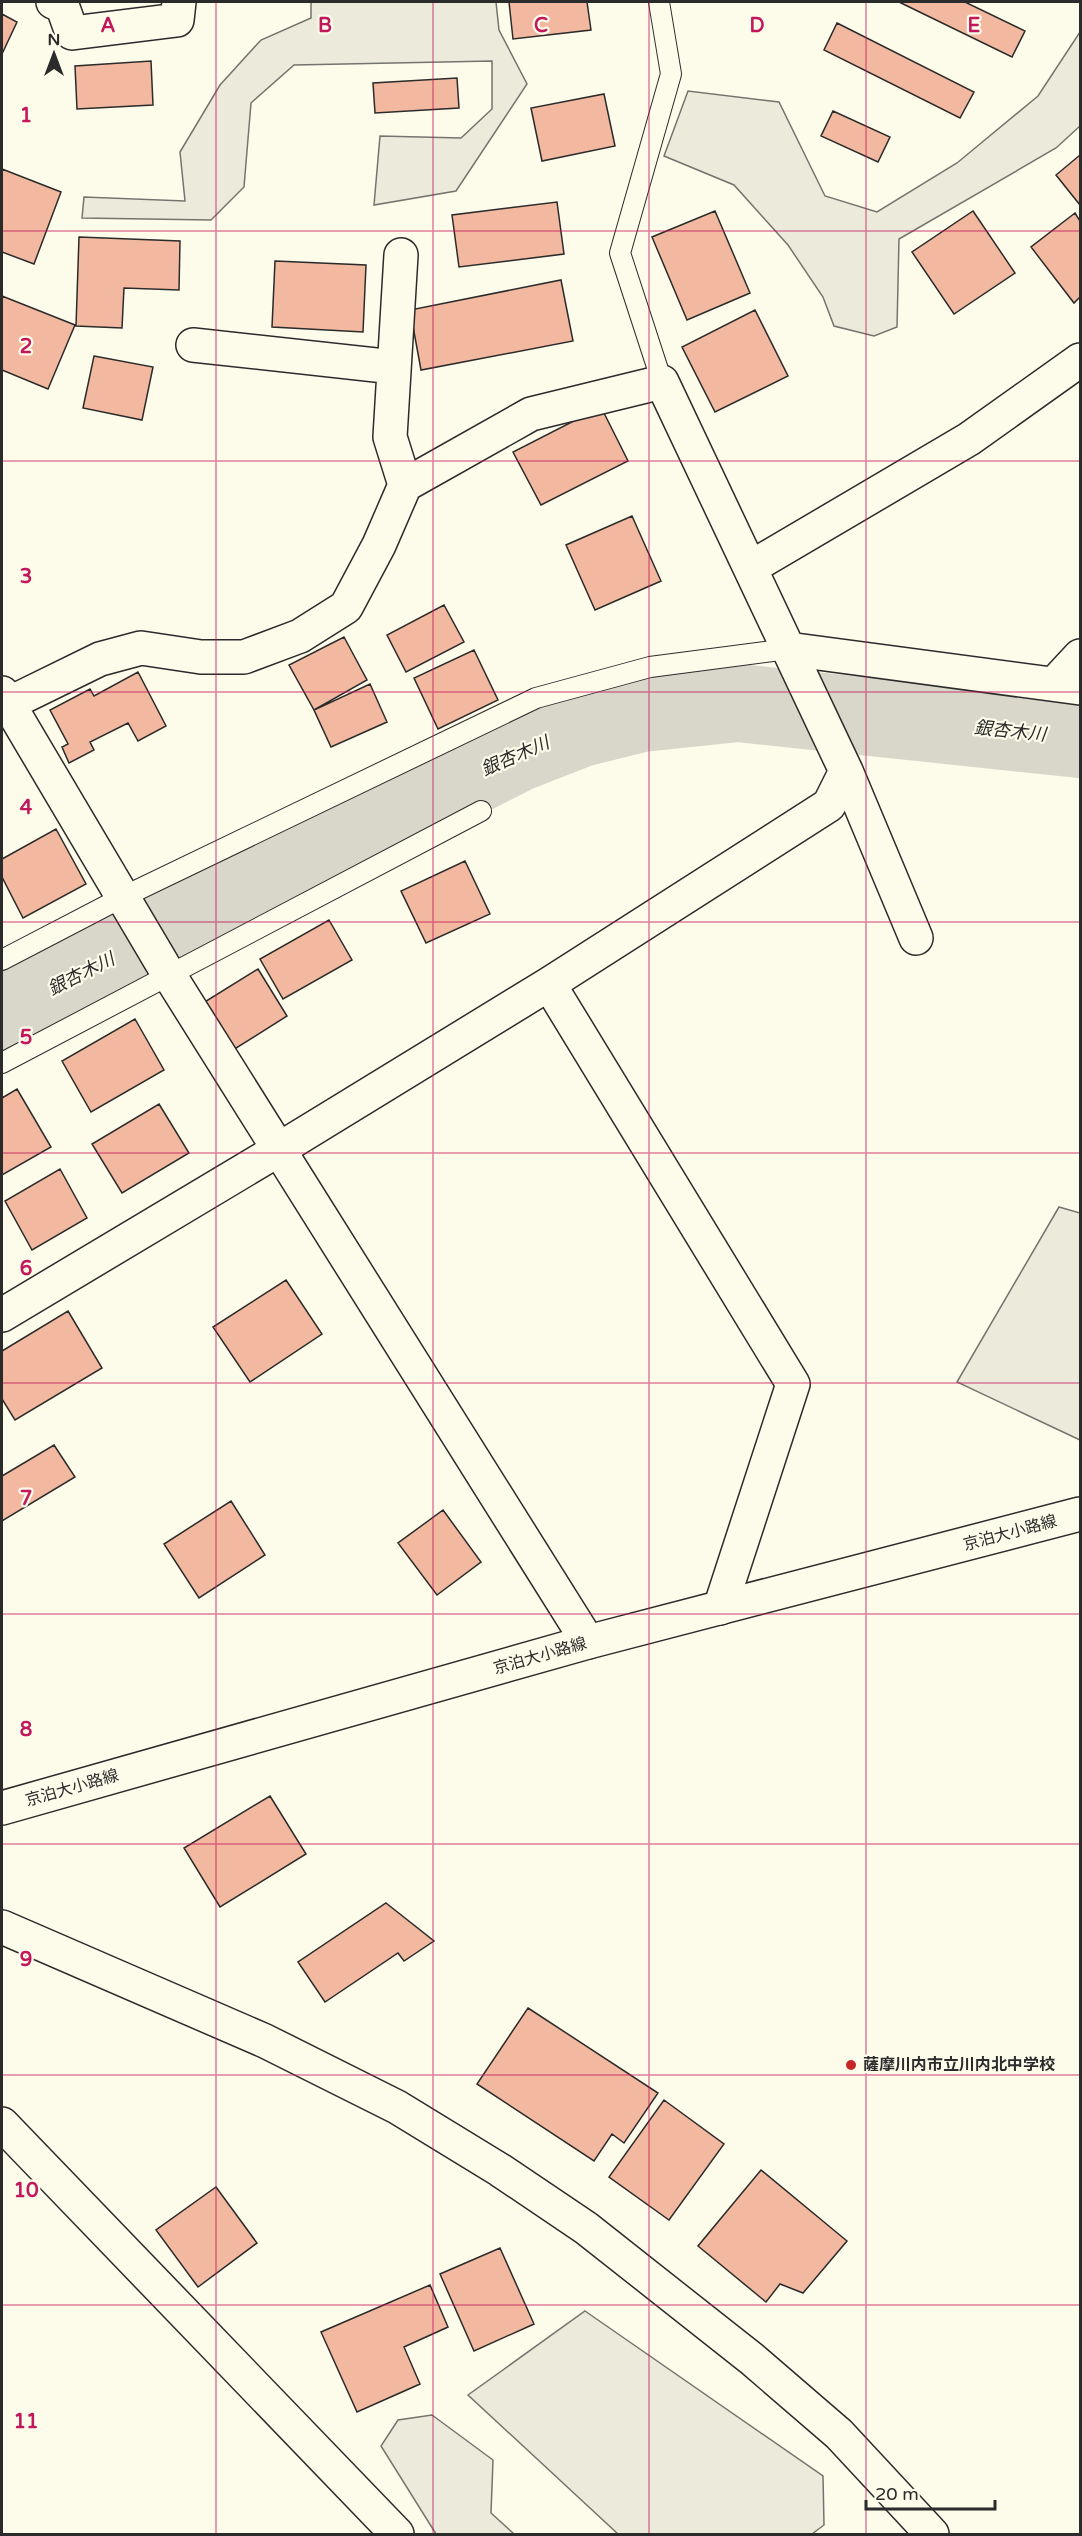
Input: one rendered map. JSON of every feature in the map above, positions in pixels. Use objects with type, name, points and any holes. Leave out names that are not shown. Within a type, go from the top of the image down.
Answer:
[{"type":"street","points":[[60,3],[72,33],[177,20],[179,2]]},
{"type":"street","points":[[401,255],[390,437],[405,485]]},
{"type":"street","points":[[193,345],[394,367]]},
{"type":"street","points":[[750,568],[969,439],[1080,360]]},
{"type":"street","points":[[588,1642],[166,971],[4,701],[100,659],[141,648],[201,657],[244,657],[300,636],[346,607],[379,545],[405,485],[531,414],[662,382],[846,771],[916,938]]},
{"type":"street","points":[[793,658],[1067,686],[1080,656]]},
{"type":"street","points":[[2,1315],[549,984],[829,805],[846,771]]},
{"type":"street","points":[[549,984],[793,1384],[720,1608]]},
{"type":"street","name":"京泊大小路線","points":[[2,1808],[588,1642],[1080,1514]]},
{"type":"street","points":[[2,1927],[265,2041],[397,2107],[500,2170],[586,2228],[752,2359],[839,2434],[932,2535]]},
{"type":"street","points":[[2,2124],[397,2535]]},
{"type":"lane","points":[[659,2],[671,74],[620,253],[662,382]]},
{"type":"lane","points":[[2,960],[126,903],[536,698],[650,667],[793,658]]},
{"type":"lane","points":[[2,1063],[166,971],[481,811]]},
{"type":"shaded area","points":[[311,2],[496,2],[499,30],[527,84],[456,191],[374,205],[380,136],[461,138],[492,109],[492,61],[294,65],[251,103],[244,187],[211,220],[82,218],[84,197],[185,201],[180,152],[220,85],[261,40],[311,18]]},
{"type":"shaded area","points":[[1080,32],[1080,126],[1056,148],[899,239],[897,327],[874,336],[834,326],[823,297],[788,245],[734,185],[664,156],[688,91],[779,102],[825,196],[877,212],[957,163],[1038,96]]},
{"type":"shaded area","points":[[1059,1207],[1080,1213],[1080,1440],[957,1382]]},
{"type":"shaded area","points":[[585,2311],[823,2476],[824,2525],[812,2534],[618,2534],[468,2395]]},
{"type":"shaded area","points":[[432,2415],[493,2460],[491,2513],[514,2534],[436,2534],[381,2446],[398,2420]]},
{"type":"building","points":[[509,2],[587,2],[591,30],[513,39]]},
{"type":"building","points":[[899,2],[965,2],[1025,31],[1012,57]]},
{"type":"building","points":[[2,14],[17,22],[2,54]]},
{"type":"building","points":[[837,23],[974,92],[960,118],[824,50]]},
{"type":"building","points":[[151,61],[153,105],[77,109],[75,66]]},
{"type":"building","points":[[457,78],[459,108],[375,113],[373,83]]},
{"type":"building","points":[[604,94],[615,146],[542,161],[531,108]]},
{"type":"building","points":[[833,111],[890,137],[878,162],[821,136]]},
{"type":"building","points":[[1080,155],[1080,205],[1056,175]]},
{"type":"building","points":[[2,169],[61,192],[34,264],[2,252]]},
{"type":"building","points":[[557,202],[564,254],[459,267],[452,215]]},
{"type":"building","points":[[715,211],[750,293],[687,320],[652,237]]},
{"type":"building","points":[[973,211],[1015,273],[954,314],[912,252]]},
{"type":"building","points":[[1075,213],[1080,221],[1080,297],[1074,303],[1031,247]]},
{"type":"building","points":[[79,237],[180,241],[179,290],[124,288],[122,328],[76,326]]},
{"type":"building","points":[[275,261],[366,265],[363,332],[272,327]]},
{"type":"building","points":[[561,280],[573,341],[421,370],[410,310]]},
{"type":"building","points":[[2,296],[75,325],[48,389],[2,370]]},
{"type":"building","points":[[755,310],[788,376],[715,412],[682,347]]},
{"type":"building","points":[[94,356],[153,367],[142,420],[83,408]]},
{"type":"building","points":[[601,407],[628,461],[541,505],[513,452]]},
{"type":"building","points":[[632,516],[661,581],[595,610],[566,545]]},
{"type":"building","points":[[444,605],[464,642],[406,672],[387,635]]},
{"type":"building","points":[[344,637],[367,680],[314,710],[289,665]]},
{"type":"building","points":[[474,650],[498,700],[438,729],[414,678]]},
{"type":"building","points":[[138,672],[166,726],[138,741],[128,723],[90,742],[94,750],[69,763],[62,747],[68,744],[50,710],[90,689],[94,696]]},
{"type":"building","points":[[370,684],[387,722],[331,747],[314,710]]},
{"type":"building","points":[[56,829],[86,884],[23,918],[2,877],[2,859]]},
{"type":"building","points":[[465,861],[490,914],[426,943],[401,891]]},
{"type":"building","points":[[329,920],[352,960],[283,999],[260,959]]},
{"type":"building","points":[[258,969],[287,1016],[233,1050],[203,1003]]},
{"type":"building","points":[[135,1019],[164,1070],[91,1112],[62,1061]]},
{"type":"building","points":[[17,1089],[51,1147],[2,1175],[2,1098]]},
{"type":"building","points":[[159,1104],[189,1153],[122,1193],[92,1144]]},
{"type":"building","points":[[60,1169],[87,1218],[32,1250],[5,1201]]},
{"type":"building","points":[[286,1280],[322,1334],[250,1382],[213,1327]]},
{"type":"building","points":[[68,1311],[102,1368],[15,1420],[2,1399],[2,1351]]},
{"type":"building","points":[[54,1445],[75,1477],[2,1521],[2,1476]]},
{"type":"building","points":[[231,1501],[265,1555],[199,1598],[164,1544]]},
{"type":"building","points":[[443,1510],[481,1562],[437,1595],[398,1543]]},
{"type":"building","points":[[270,1796],[306,1854],[220,1907],[184,1848]]},
{"type":"building","points":[[386,1903],[434,1941],[404,1961],[398,1953],[325,2002],[298,1962]]},
{"type":"building","points":[[528,2008],[658,2093],[624,2143],[612,2134],[594,2161],[477,2084]]},
{"type":"building","points":[[664,2100],[724,2144],[669,2220],[609,2177]]},
{"type":"building","points":[[761,2170],[847,2241],[803,2293],[780,2284],[766,2302],[698,2246]]},
{"type":"building","points":[[216,2187],[257,2243],[198,2287],[156,2230]]},
{"type":"building","points":[[500,2248],[534,2324],[474,2351],[440,2274]]},
{"type":"building","points":[[430,2285],[448,2327],[404,2347],[420,2384],[357,2412],[321,2332]]},
{"type":"waterway","name":"銀杏木川","points":[[2,1014],[517,753],[581,728],[642,713],[738,703],[1080,739]]},
{"type":"place","name":"薩摩川内市立川内北中学校","points":[[851,2065]]}]
